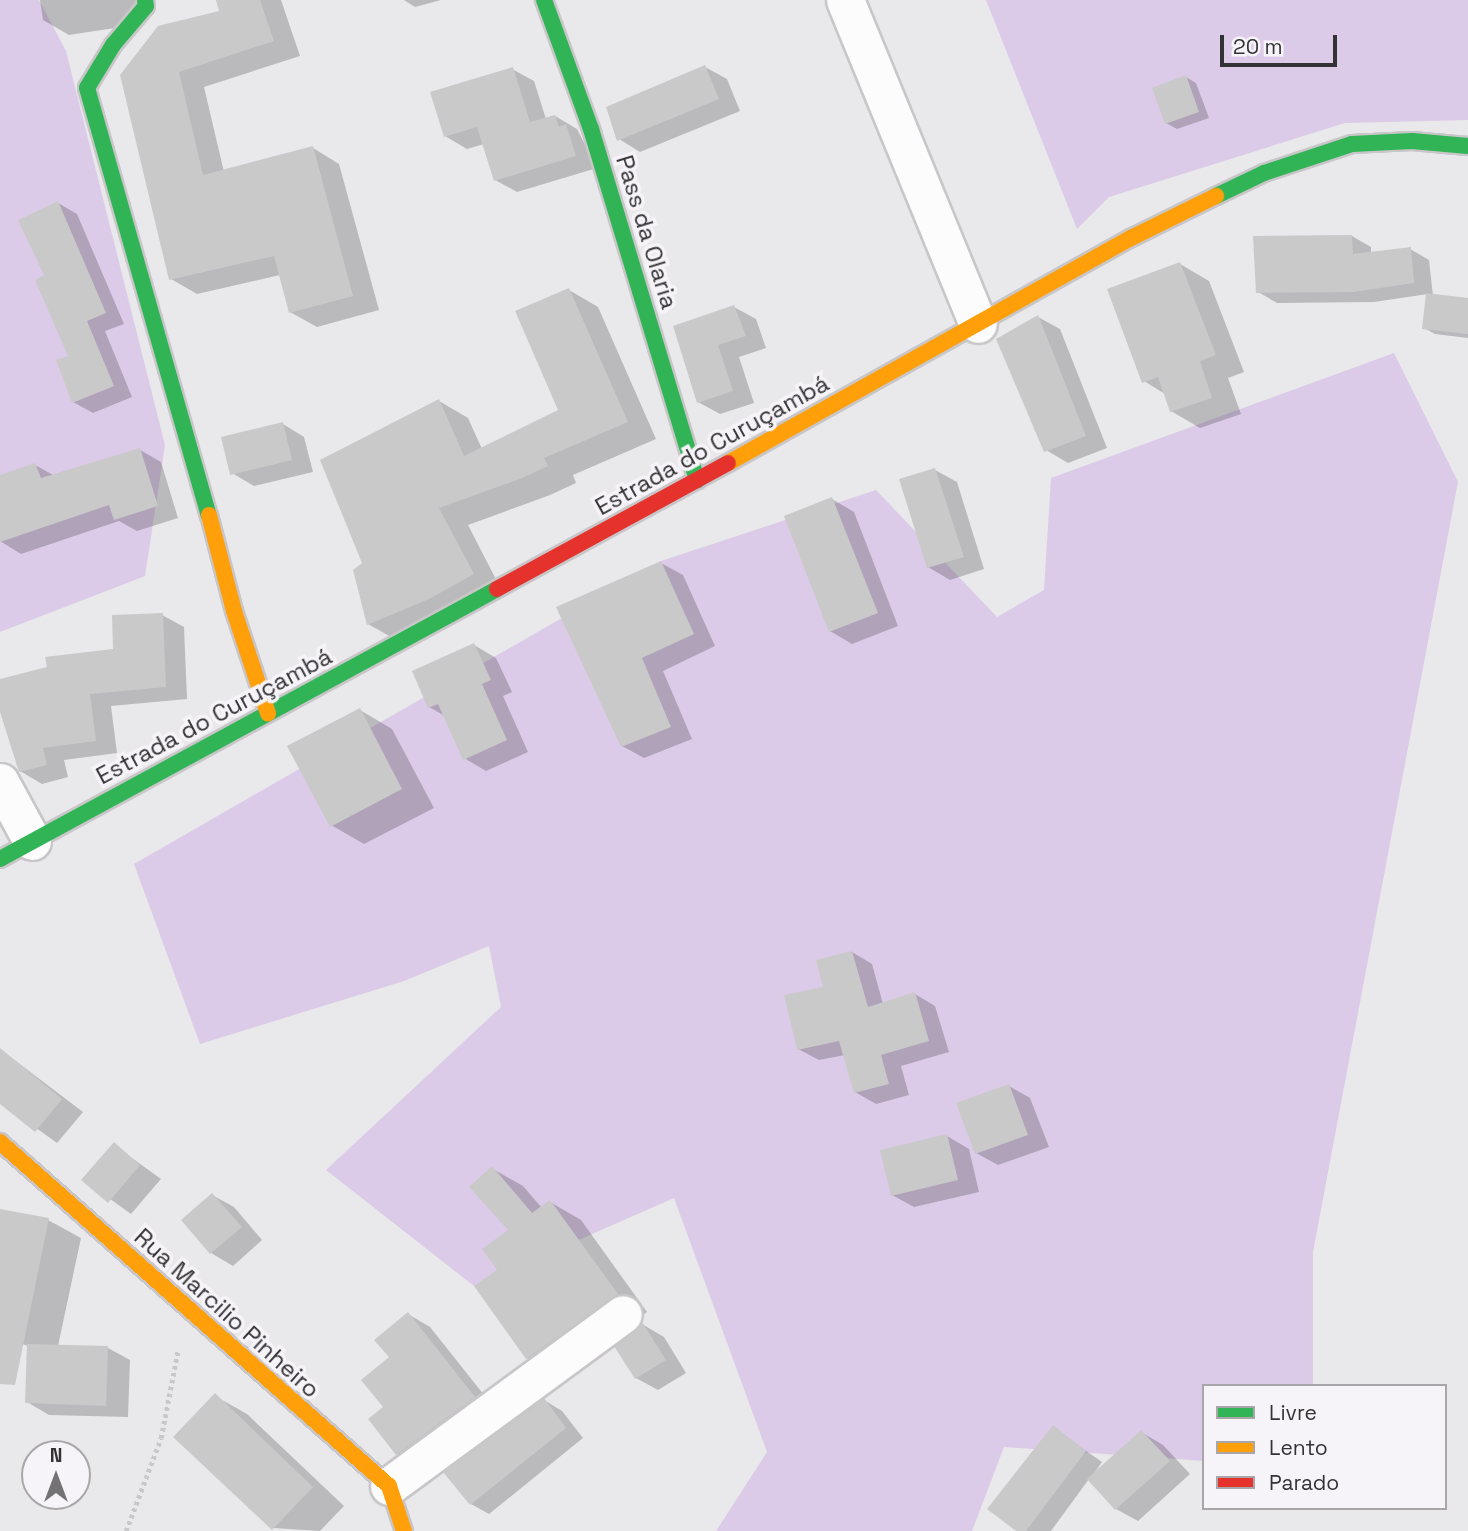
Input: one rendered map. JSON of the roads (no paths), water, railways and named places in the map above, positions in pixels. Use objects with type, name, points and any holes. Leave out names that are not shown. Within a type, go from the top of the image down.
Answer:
[{"type":"street","points":[[145,0],[146,6],[113,45],[87,88],[136,270],[190,441],[234,611],[268,713]]},
{"type":"street","name":"Pass da Olaria","points":[[544,0],[591,129],[697,480]]},
{"type":"street","points":[[845,0],[978,324]]},
{"type":"street","name":"Estrada do Curuçambá","points":[[0,859],[697,480],[1131,238],[1264,173],[1352,144],[1412,141],[1468,146]]},
{"type":"street","points":[[0,782],[32,841]]},
{"type":"street","name":"Rua Marcilio Pinheiro","points":[[0,1142],[389,1486]]},
{"type":"street","points":[[404,1531],[389,1486],[623,1314]]}]
